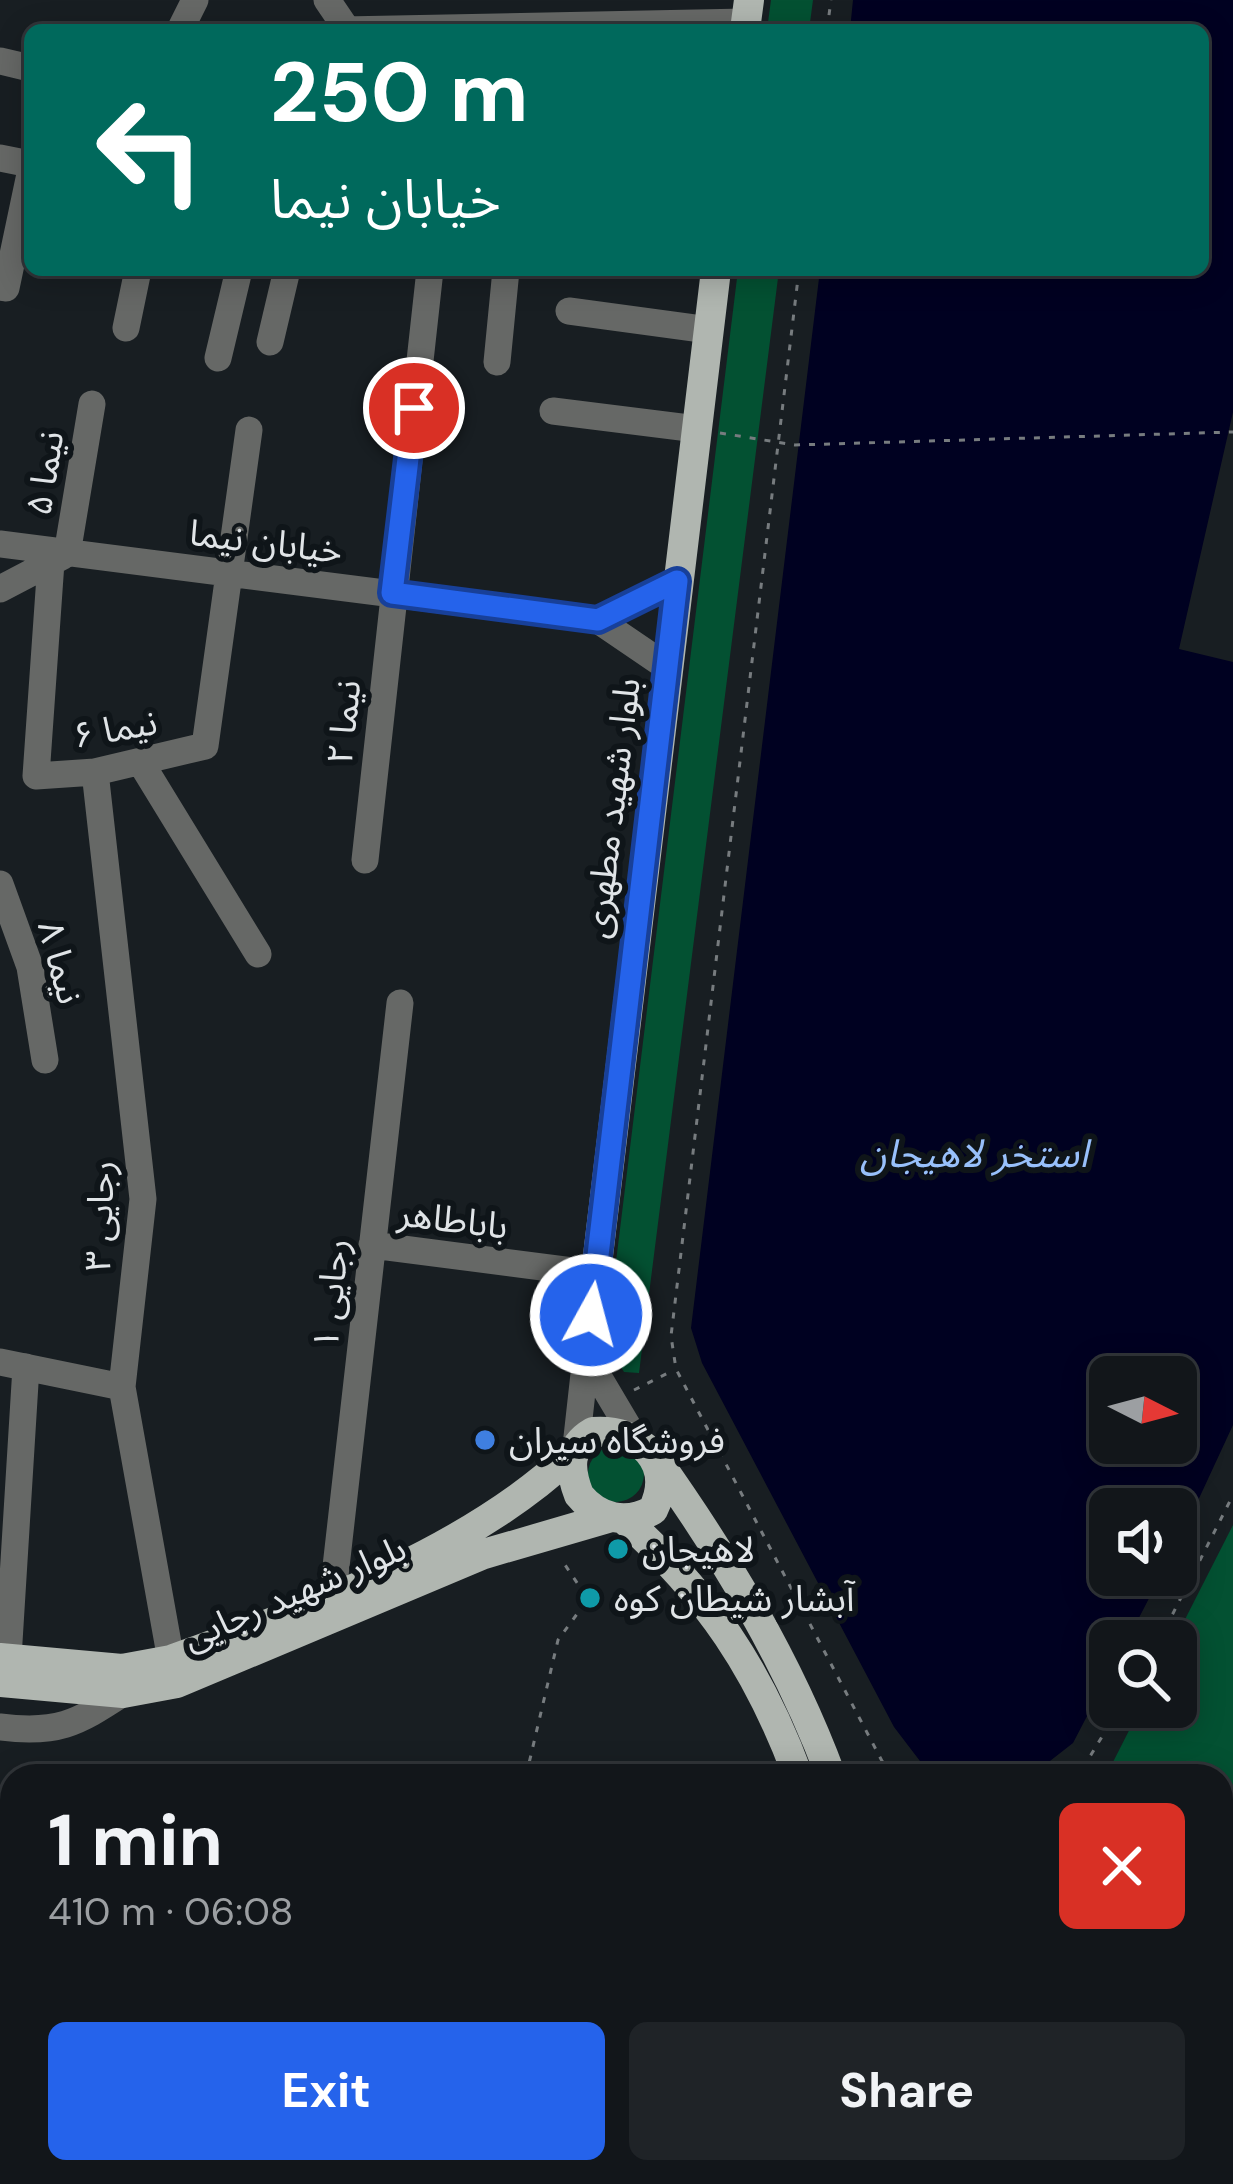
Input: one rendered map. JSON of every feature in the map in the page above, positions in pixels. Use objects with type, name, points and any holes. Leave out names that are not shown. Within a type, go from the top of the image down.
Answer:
[{"type":"main road","name":"بلوار شهید مطهری","points":[[586,1356],[715,276]]},
{"type":"main road","points":[[792,1764],[726,1628],[684,1573],[617,1518],[580,1495],[574,1450],[593,1432],[643,1446],[719,1548],[793,1686],[826,1764]]},
{"type":"main road","points":[[617,1518],[653,1510],[660,1496],[643,1446]]},
{"type":"main road","name":"بلوار شهید رجایی","points":[[3,1666],[122,1669],[171,1660],[474,1531],[528,1496],[574,1450]]},
{"type":"main road","name":"بلوار شهید رجایی","points":[[3,1666],[123,1693],[177,1683],[248,1658],[484,1554],[617,1518]]},
{"type":"street","points":[[512,24],[747,17]]},
{"type":"street","points":[[0,287],[6,288],[9,228],[24,189]]},
{"type":"street","points":[[126,328],[137,276]]},
{"type":"street","points":[[218,358],[238,276]]},
{"type":"street","points":[[270,342],[286,276]]},
{"type":"street","name":"نیما ۲","points":[[365,860],[429,276]]},
{"type":"street","points":[[497,362],[505,276]]},
{"type":"street","points":[[569,311],[709,331]]},
{"type":"street","name":"نیما ۵","points":[[59,558],[92,404]]},
{"type":"street","points":[[553,411],[697,429]]},
{"type":"street","points":[[230,572],[248,430]]},
{"type":"street","name":"خیابان نیما","points":[[0,544],[59,558],[230,572],[598,620],[667,667]]},
{"type":"street","points":[[0,589],[59,558]]},
{"type":"street","name":"نیما ۶","points":[[59,558],[36,776],[94,772],[205,746],[230,572]]},
{"type":"street","points":[[598,620],[677,581]]},
{"type":"street","points":[[141,763],[258,954]]},
{"type":"street","name":"رجایی ۳","points":[[94,772],[143,1199],[122,1387],[171,1660]]},
{"type":"street","name":"نیما ۸","points":[[0,884],[29,968],[44,1060]]},
{"type":"street","name":"رجایی ۱","points":[[333,1593],[400,1003]]},
{"type":"street","name":"باباطاهر","points":[[372,1245],[596,1274]]},
{"type":"street","points":[[586,1356],[643,1446]]},
{"type":"street","points":[[574,1450],[586,1356]]},
{"type":"street","points":[[3,1666],[13,1364],[122,1387]]},
{"type":"street","points":[[0,1726],[47,1732],[86,1718],[123,1693]]},
{"type":"path","points":[[798,276],[671,1336],[676,1369],[886,1764]]},
{"type":"path","points":[[697,429],[795,445],[1233,432]]},
{"type":"path","points":[[612,1401],[676,1369]]},
{"type":"path","points":[[1170,1620],[1233,1495]]},
{"type":"path","points":[[529,1764],[558,1640],[588,1599],[545,1535]]},
{"type":"path","points":[[1085,1764],[1107,1728]]},
{"type":"green space","points":[[771,0],[813,0],[810,24],[768,24]]},
{"type":"green space","points":[[737,276],[778,276],[639,1373],[624,1372],[606,1343]]},
{"type":"green space","points":[[616,1446],[636,1454],[644,1474],[636,1494],[616,1502],[596,1494],[588,1474],[596,1454]]},
{"type":"green space","points":[[1233,1525],[1233,1764],[1112,1764],[1130,1728],[1197,1728],[1197,1620],[1185,1620]]},
{"type":"water","name":"استخر لاهیجان","points":[[853,0],[1233,0],[1233,412],[1179,649],[1233,662],[1233,1425],[1197,1503],[1197,1488],[1089,1488],[1089,1596],[1150,1596],[1138,1620],[1089,1620],[1089,1712],[1073,1743],[1046,1764],[922,1764],[894,1727],[702,1363],[691,1328],[819,276],[1209,276],[1209,24],[851,24]]},
{"type":"place","name":"فروشگاه سیران","points":[[485,1440]]},
{"type":"place","name":"لاهيجان","points":[[618,1549]]},
{"type":"place","name":"آبشار شیطان کوه","points":[[590,1598]]},
{"type":"route","points":[[414,408],[392,593],[598,620],[677,581],[591,1315]]}]
